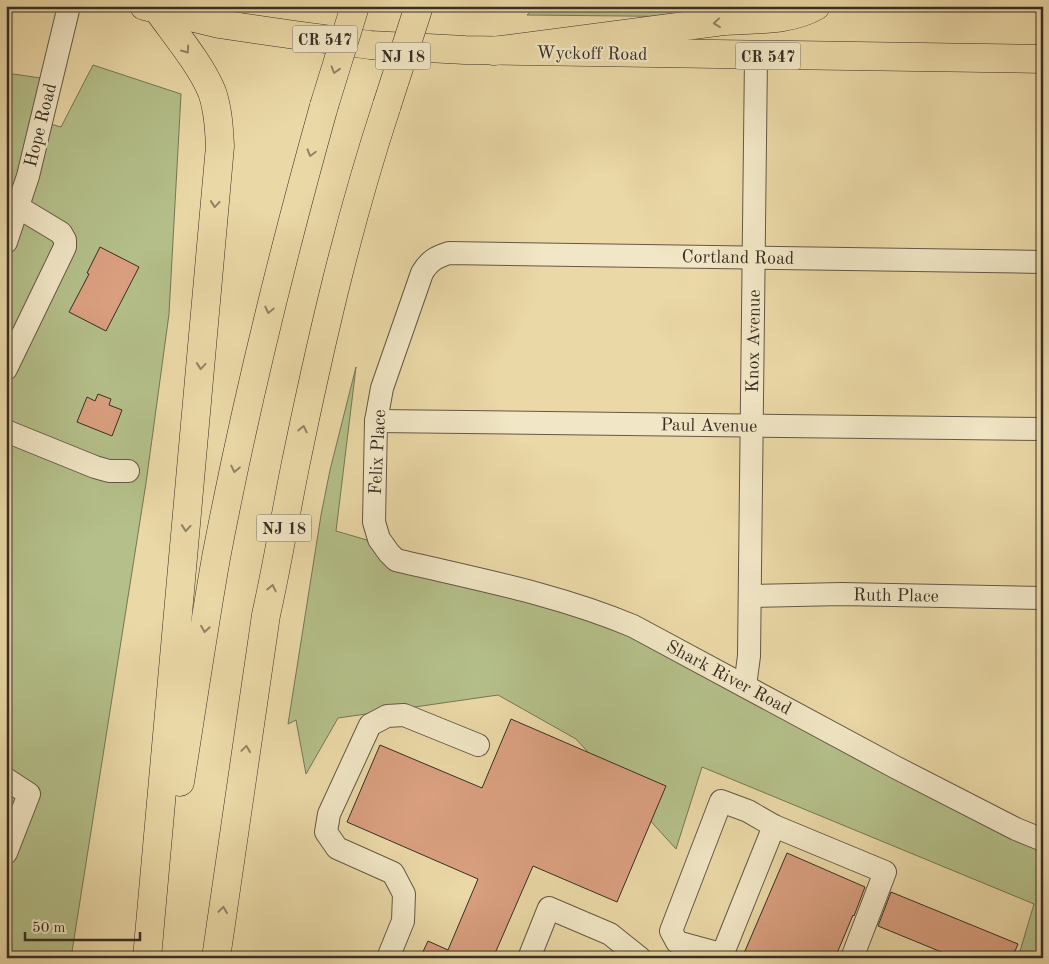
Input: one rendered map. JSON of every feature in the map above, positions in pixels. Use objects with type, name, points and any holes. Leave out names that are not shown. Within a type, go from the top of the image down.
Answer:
[{"type":"main road","points":[[149,958],[218,550],[248,405],[271,302],[324,106],[355,6]]},
{"type":"main road","name":"NJ 18","points":[[216,958],[266,615],[295,468],[319,357],[349,235],[419,6]]},
{"type":"main road","points":[[494,51],[719,22],[780,18],[798,14],[816,6]]},
{"type":"main road","points":[[149,958],[220,146],[215,102],[204,75],[151,8]]},
{"type":"main road","name":"Wyckoff Road","points":[[151,8],[219,24],[370,45],[494,51],[1043,59]]},
{"type":"street","name":"Hope Road","points":[[6,242],[28,176],[69,6]]},
{"type":"street","name":"Knox Avenue","points":[[745,686],[749,656],[756,56]]},
{"type":"street","points":[[6,369],[66,247],[61,233],[18,207]]},
{"type":"street","name":"Cortland Road","points":[[434,258],[449,253],[1043,262]]},
{"type":"street","name":"Felix Place","points":[[396,560],[379,539],[374,522],[376,421],[382,388],[422,273],[434,258]]},
{"type":"street","name":"Paul Avenue","points":[[376,421],[861,426],[1043,430]]},
{"type":"street","points":[[6,431],[95,467],[109,471],[128,471]]},
{"type":"street","name":"Shark River Road","points":[[396,560],[555,598],[600,612],[641,630],[895,767],[1016,829],[1043,840]]},
{"type":"street","name":"Ruth Place","points":[[750,596],[842,594],[1043,598]]},
{"type":"street","points":[[388,958],[403,921],[404,894],[393,873],[337,848],[326,832],[329,814],[370,725],[387,716],[404,716],[478,744]]},
{"type":"street","points":[[6,779],[29,794],[6,853]]},
{"type":"street","points":[[774,826],[721,956],[676,942],[671,931],[721,801],[748,811],[774,826],[885,872],[852,958]]},
{"type":"street","points":[[529,958],[549,908],[610,934],[640,958]]},
{"type":"green space","points":[[536,6],[732,6],[722,17],[527,15]]},
{"type":"green space","points":[[954,6],[1043,6],[1043,11]]},
{"type":"green space","points":[[93,65],[181,94],[169,314],[146,483],[71,958],[6,958],[6,73],[48,79],[40,121],[61,127]]},
{"type":"green space","points":[[356,367],[336,531],[573,600],[1043,841],[1043,958],[1018,958],[1034,904],[702,767],[676,849],[576,739],[498,695],[338,718],[306,774],[296,720],[288,724],[321,515],[330,470]]},
{"type":"building","points":[[100,247],[139,267],[106,331],[69,312],[89,274],[87,273]]},
{"type":"building","points":[[98,394],[111,399],[109,405],[122,410],[112,436],[77,422],[87,397],[95,401]]},
{"type":"building","points":[[511,719],[666,786],[617,902],[533,866],[493,958],[420,958],[428,941],[448,950],[478,879],[347,822],[380,745],[482,788]]},
{"type":"building","points":[[787,853],[865,887],[835,958],[742,958]]},
{"type":"building","points":[[891,892],[1018,944],[1012,958],[956,958],[878,926]]}]
